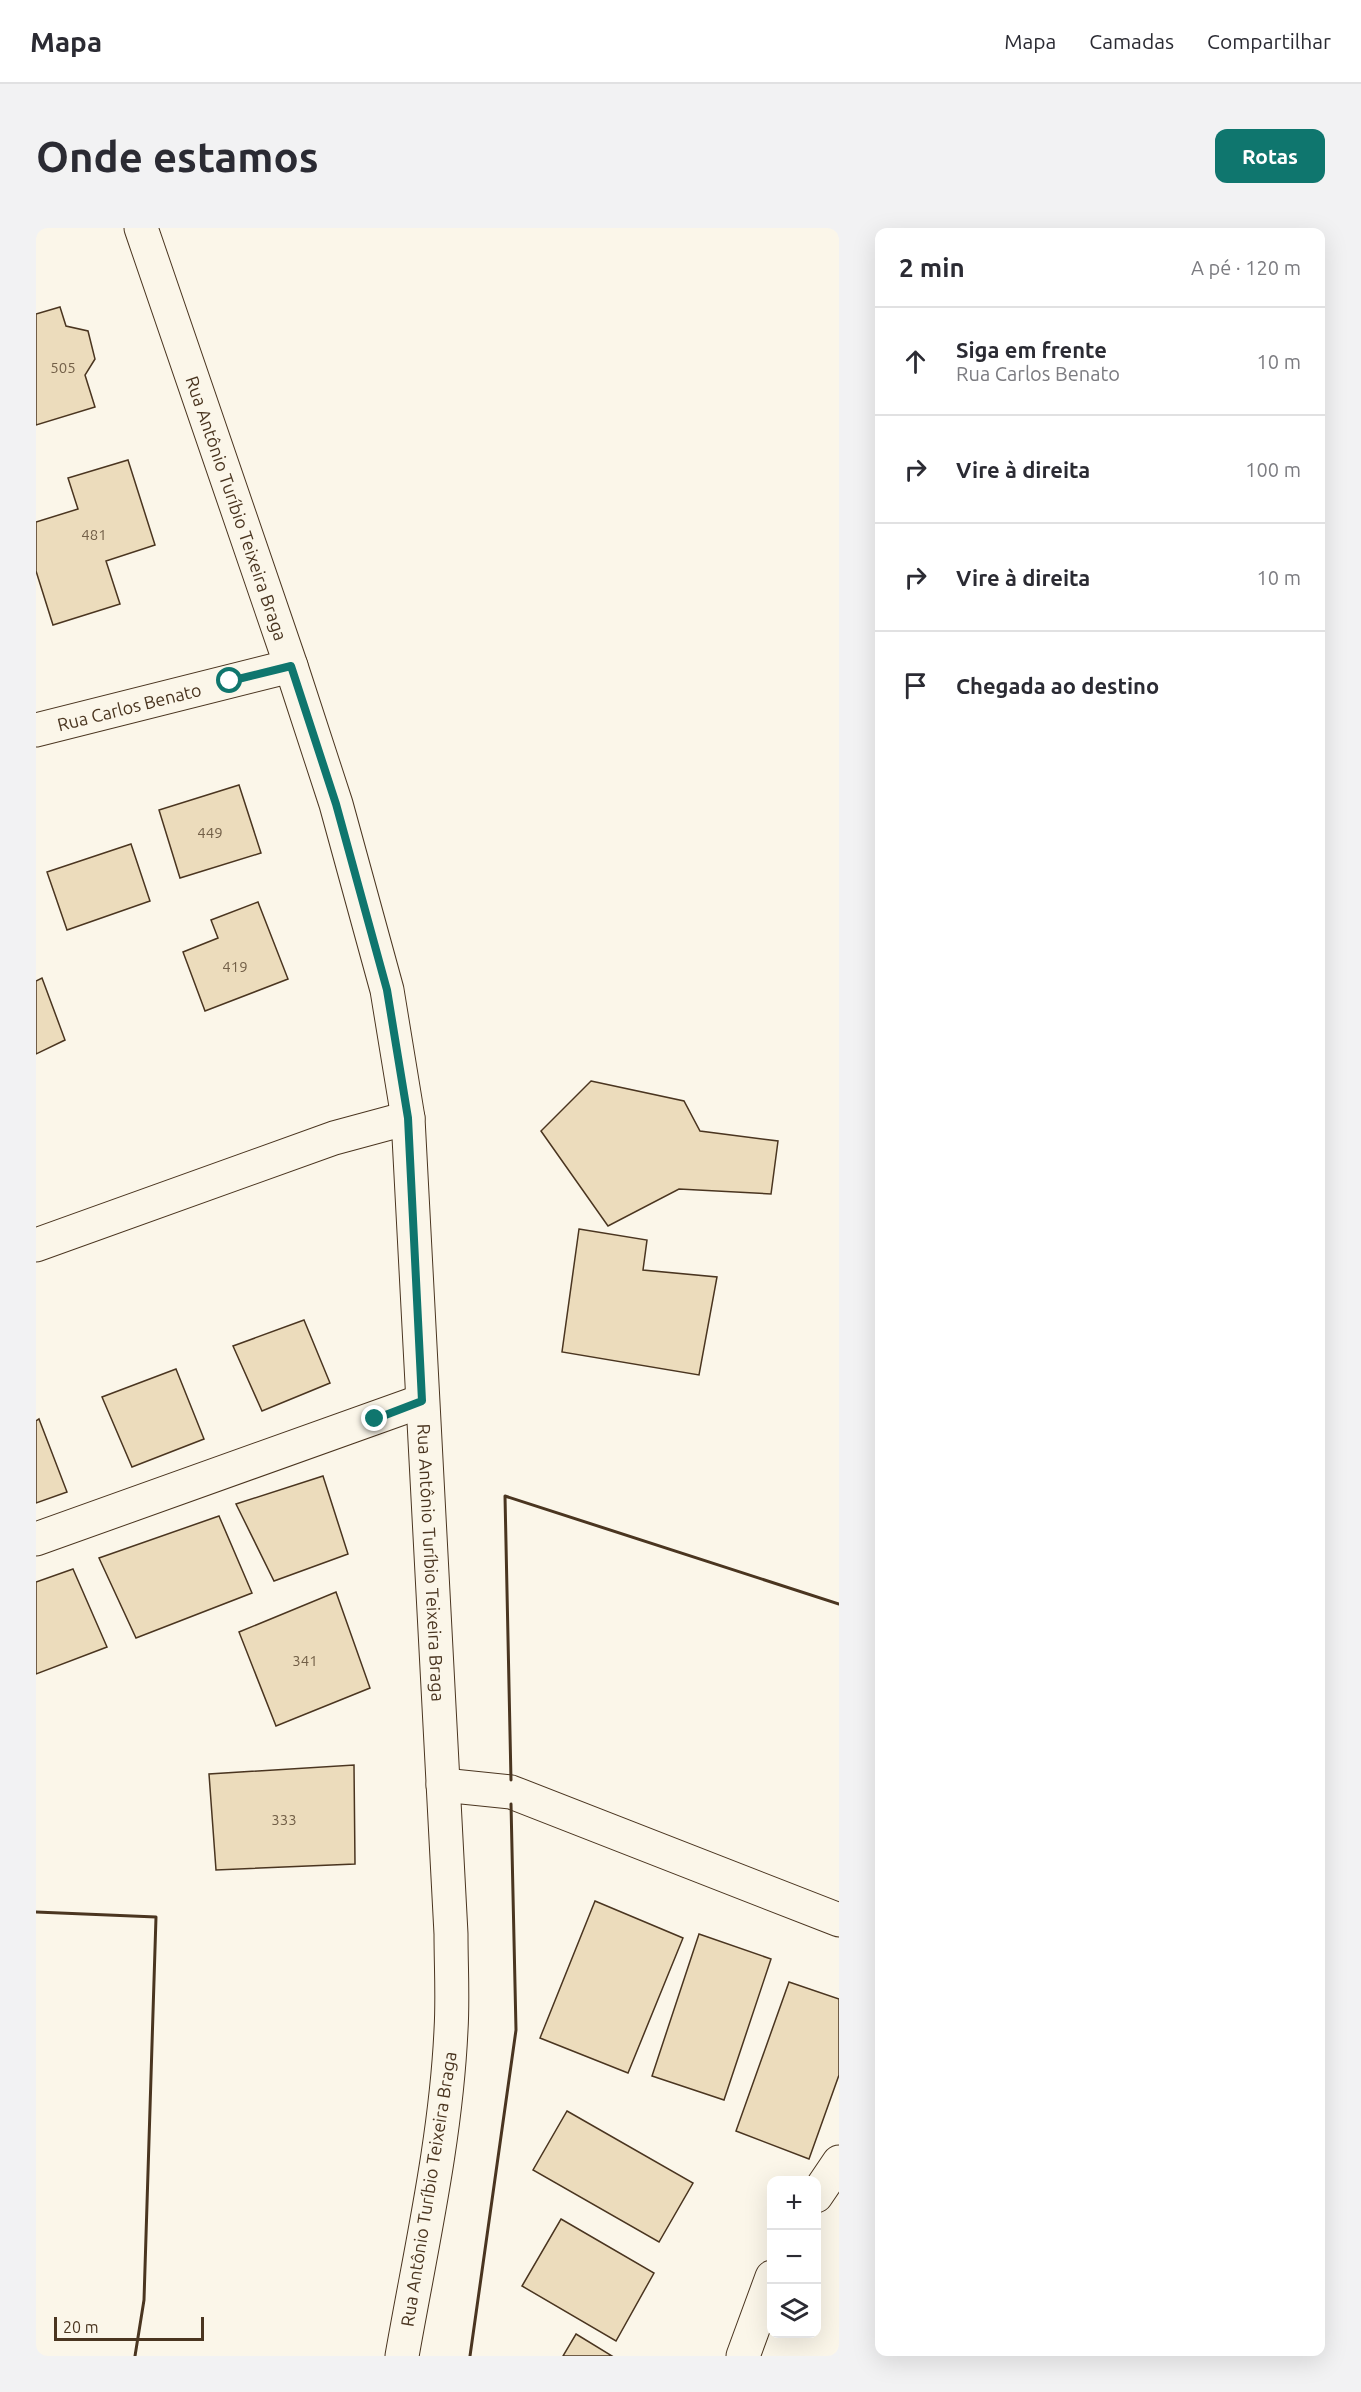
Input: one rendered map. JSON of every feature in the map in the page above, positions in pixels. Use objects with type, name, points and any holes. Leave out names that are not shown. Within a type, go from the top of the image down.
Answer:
[{"type":"street","name":"Rua Antônio Turíbio Teixeira Braga","points":[[141,228],[291,666],[342,826],[387,990],[408,1118],[451,1934],[451,2029],[439,2140],[402,2356]]},
{"type":"street","name":"Rua Carlos Benato","points":[[36,730],[291,666]]},
{"type":"street","points":[[36,1245],[334,1138],[408,1118]]},
{"type":"street","points":[[36,1539],[422,1401]]},
{"type":"street","points":[[443,1785],[511,1792],[839,1920]]},
{"type":"street","points":[[821,2189],[839,2162]]},
{"type":"street","points":[[743,2356],[769,2284]]},
{"type":"building","points":[[60,307],[66,326],[88,331],[95,359],[85,375],[95,407],[36,425],[36,314]]},
{"type":"building","points":[[128,460],[155,545],[106,561],[120,604],[53,625],[36,571],[36,522],[78,509],[68,478]]},
{"type":"building","points":[[239,785],[261,853],[180,878],[159,810]]},
{"type":"building","points":[[131,844],[150,901],[67,930],[47,872]]},
{"type":"building","points":[[258,902],[288,979],[205,1011],[183,952],[218,938],[211,920]]},
{"type":"building","points":[[42,978],[65,1040],[36,1054],[36,981]]},
{"type":"building","points":[[591,1081],[684,1101],[700,1131],[778,1141],[771,1194],[679,1189],[608,1226],[541,1131]]},
{"type":"building","points":[[579,1229],[647,1240],[643,1270],[717,1277],[699,1375],[562,1352]]},
{"type":"building","points":[[304,1320],[330,1383],[262,1411],[233,1346]]},
{"type":"building","points":[[176,1369],[204,1439],[132,1467],[102,1397]]},
{"type":"building","points":[[39,1419],[67,1492],[36,1503],[36,1421]]},
{"type":"building","points":[[323,1476],[348,1554],[274,1581],[236,1504]]},
{"type":"building","points":[[219,1516],[252,1593],[136,1638],[99,1558]]},
{"type":"building","points":[[73,1569],[107,1647],[36,1674],[36,1582]]},
{"type":"building","points":[[336,1592],[370,1688],[276,1726],[239,1632]]},
{"type":"building","points":[[354,1765],[355,1864],[216,1870],[209,1774]]},
{"type":"building","points":[[595,1901],[683,1938],[628,2073],[540,2038]]},
{"type":"building","points":[[699,1934],[771,1959],[724,2100],[652,2076]]},
{"type":"building","points":[[789,1982],[839,1999],[839,2075],[809,2159],[736,2131]]},
{"type":"building","points":[[567,2111],[693,2183],[659,2242],[533,2170]]},
{"type":"building","points":[[561,2219],[654,2273],[616,2341],[522,2286]]},
{"type":"building","points":[[576,2334],[612,2356],[563,2356]]},
{"type":"wall","points":[[511,1780],[505,1496],[839,1604]]},
{"type":"wall","points":[[470,2356],[516,2030],[511,1804]]},
{"type":"wall","points":[[36,1912],[156,1917],[144,2300],[135,2356]]},
{"type":"route","points":[[230,681],[291,666],[336,804],[387,990],[408,1118],[422,1401],[375,1419]]}]
